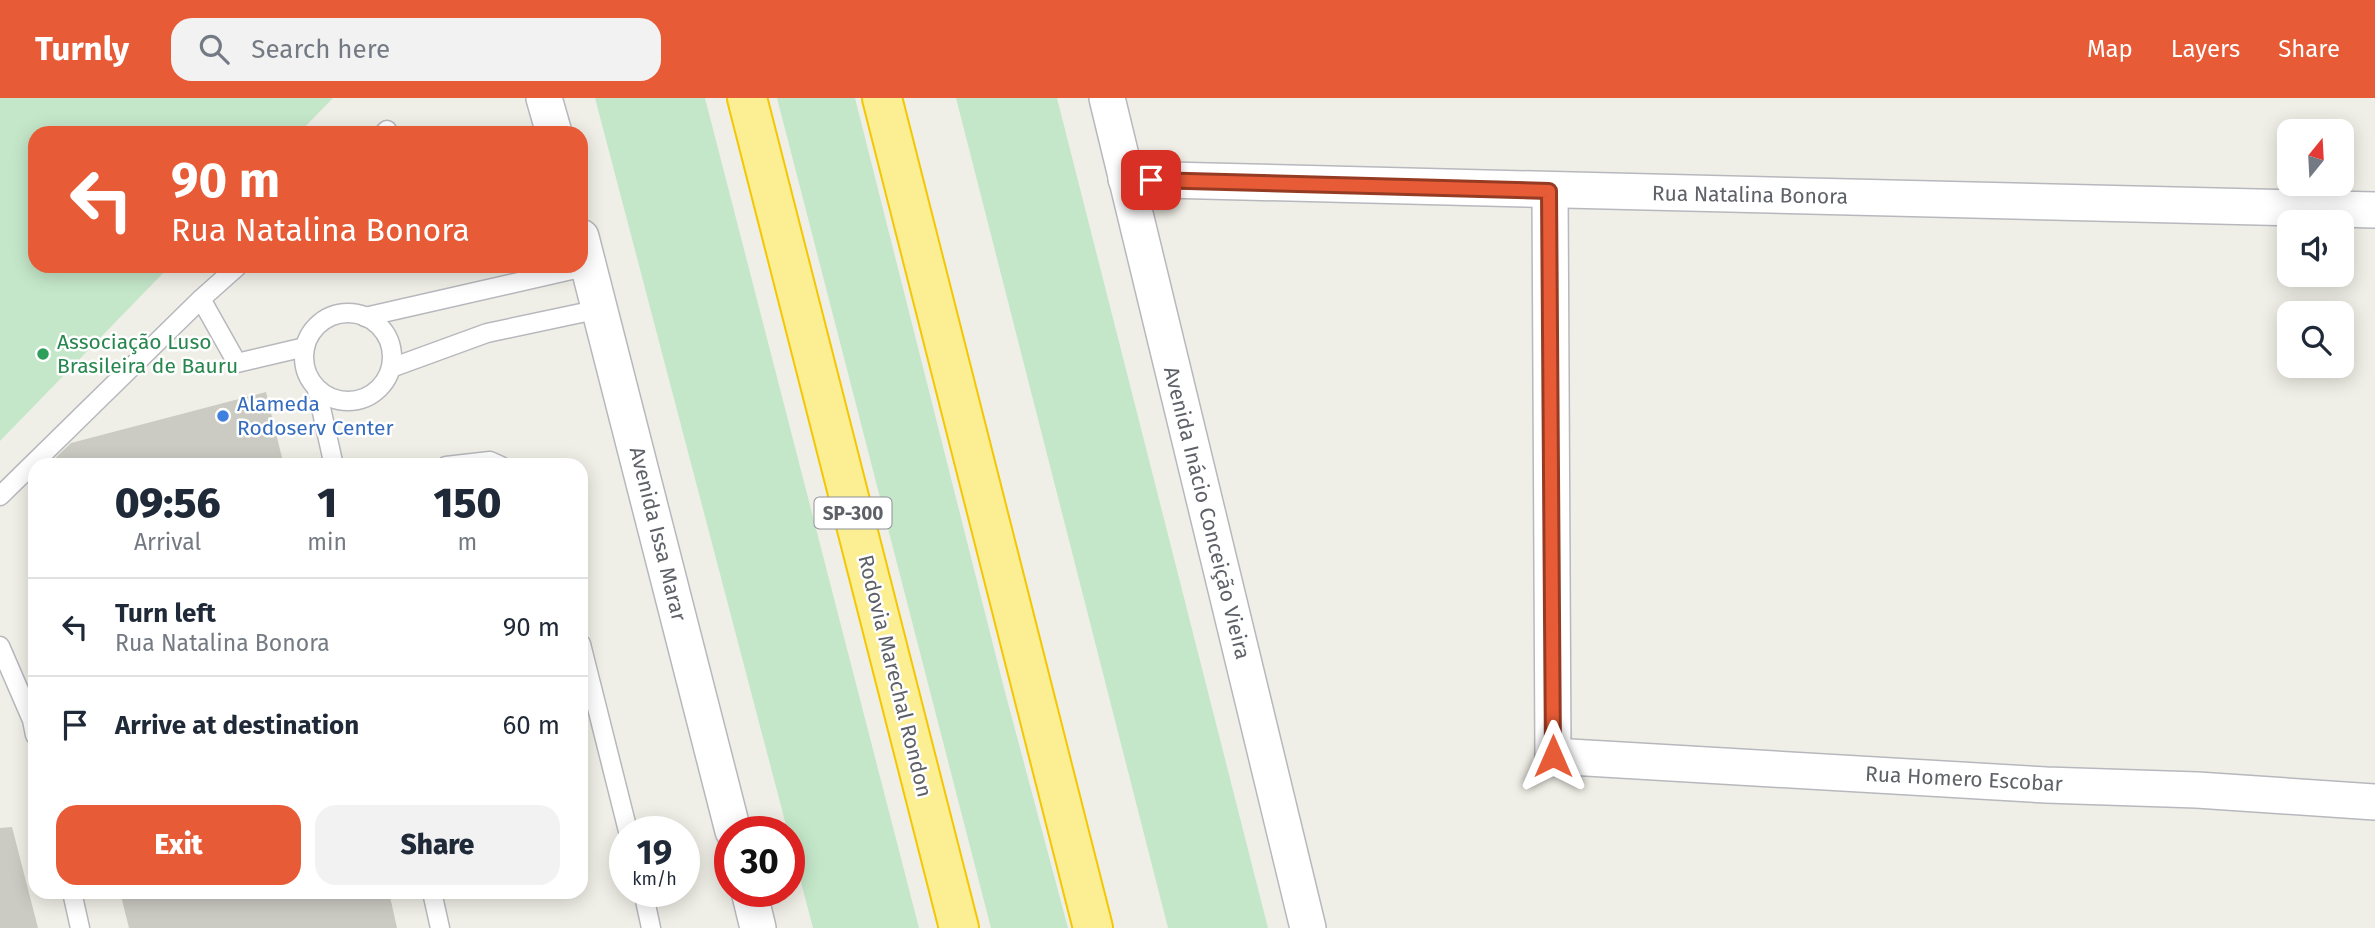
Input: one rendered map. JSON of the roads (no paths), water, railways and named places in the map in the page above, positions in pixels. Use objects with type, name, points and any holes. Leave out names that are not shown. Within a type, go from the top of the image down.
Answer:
[{"type":"highway","name":"Rodovia Marechal Rondon","points":[[747,98],[959,928]]},
{"type":"highway","points":[[882,98],[1093,928]]},
{"type":"street","points":[[544,98],[552,126]]},
{"type":"street","name":"Avenida Inácio Conceição Vieira","points":[[1107,98],[1308,928]]},
{"type":"street","name":"Rua Natalina Bonora","points":[[1126,179],[2375,210]]},
{"type":"street","name":"Rua Homero Escobar","points":[[1549,191],[1553,756],[2375,802]]},
{"type":"street","name":"Avenida Issa Marar","points":[[588,263],[729,816]]},
{"type":"street","points":[[753,907],[758,928]]},
{"type":"lane","points":[[39,458],[230,273]]},
{"type":"lane","points":[[365,317],[512,273]]},
{"type":"lane","points":[[201,299],[237,363],[305,347]]},
{"type":"lane","points":[[391,368],[487,333],[600,309]]},
{"type":"lane","points":[[317,390],[330,398],[345,402],[360,400],[374,393],[391,368],[392,353],[387,337],[378,326],[365,317],[335,315],[321,322],[311,333],[305,347],[304,363],[308,377],[317,390],[332,458]]},
{"type":"lane","points":[[0,496],[28,469]]},
{"type":"lane","points":[[0,646],[28,711]]},
{"type":"lane","points":[[588,671],[624,816]]},
{"type":"lane","points":[[74,899],[80,928]]},
{"type":"lane","points":[[434,899],[440,928]]},
{"type":"lane","points":[[646,907],[651,928]]},
{"type":"place","name":"Associação Luso Brasileira de Bauru","points":[[43,354]]},
{"type":"place","name":"Alameda Rodoserv Center","points":[[223,416]]}]
